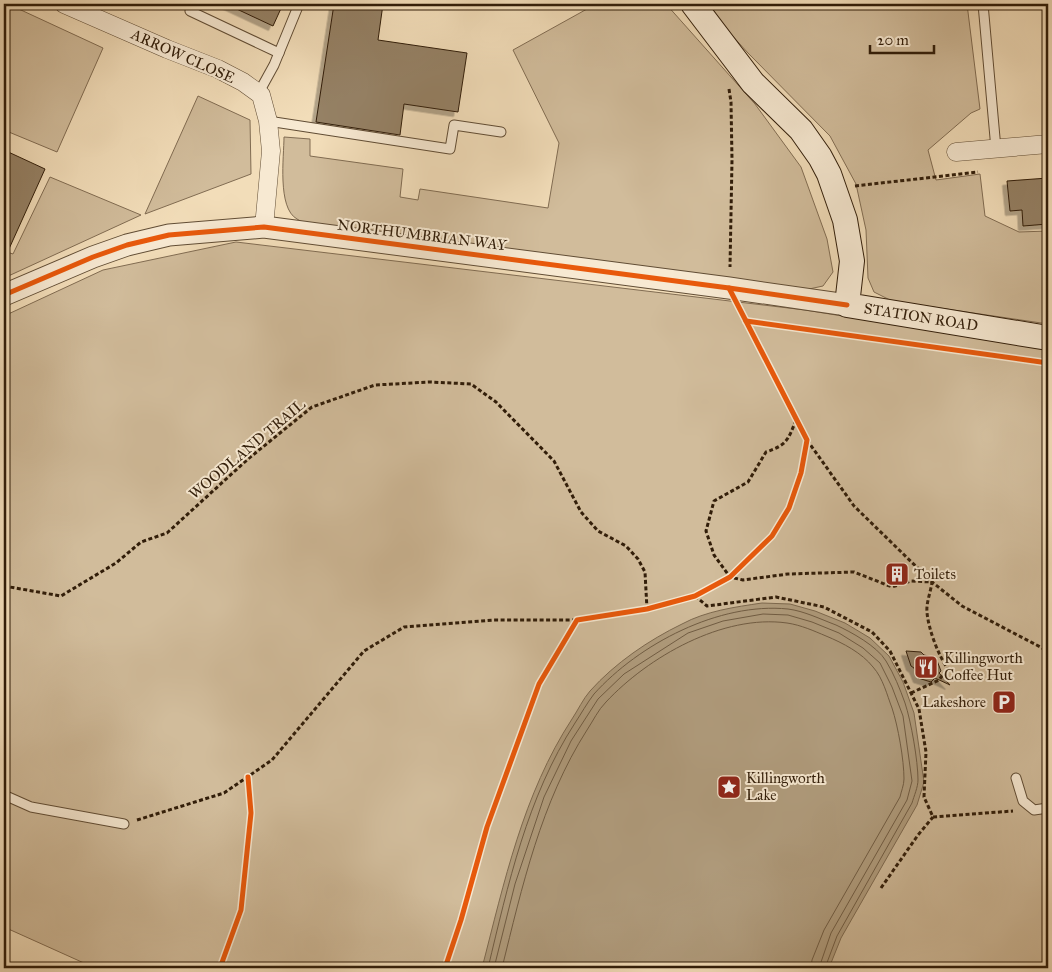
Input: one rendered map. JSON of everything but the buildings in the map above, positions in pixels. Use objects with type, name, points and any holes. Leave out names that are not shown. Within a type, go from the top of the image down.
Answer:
[{"type":"main road","name":"STATION ROAD","points":[[693,4],[753,83],[801,130],[820,157],[835,188],[845,220],[852,261],[846,305],[1048,338]]},
{"type":"street","name":"ARROW CLOSE","points":[[64,4],[218,69],[243,82],[258,94]]},
{"type":"street","points":[[258,94],[261,96],[268,121],[270,151],[264,227]]},
{"type":"street","points":[[956,152],[1048,144]]},
{"type":"street","name":"NORTHUMBRIAN WAY","points":[[4,295],[76,263],[127,245],[169,235],[264,227],[846,305]]},
{"type":"lane","points":[[258,94],[274,65],[299,4]]},
{"type":"lane","points":[[983,4],[996,149]]},
{"type":"lane","points":[[190,11],[279,53]]},
{"type":"lane","points":[[268,121],[450,149],[454,125],[501,132]]},
{"type":"lane","points":[[1016,778],[1023,801],[1034,810],[1048,808]]},
{"type":"lane","points":[[4,795],[31,806],[124,824]]},
{"type":"path","points":[[728,83],[732,102],[729,288]]},
{"type":"path","points":[[835,188],[980,171]]},
{"type":"path","points":[[792,412],[800,427]]},
{"type":"path","points":[[796,420],[787,441],[779,447],[766,452],[748,482],[714,502],[706,531],[714,556],[730,578],[743,580],[788,574],[854,572],[892,587],[911,580],[932,582]]},
{"type":"path","points":[[803,434],[854,506],[932,582],[962,606],[1048,651]]},
{"type":"path","points":[[806,449],[807,440]]},
{"type":"path","points":[[721,582],[730,578],[737,570]]},
{"type":"path","points":[[911,693],[939,680],[948,669],[935,643],[927,612],[932,582]]},
{"type":"path","points":[[686,599],[704,591]]},
{"type":"path","points":[[695,596],[707,606],[776,597],[824,607],[872,632],[890,651],[918,709],[926,752],[924,797],[933,817]]},
{"type":"path","points":[[638,611],[657,607]]},
{"type":"path","points":[[124,824],[224,793],[248,777],[272,760],[364,651],[404,627],[494,620],[586,619]]},
{"type":"path","points":[[572,628],[577,620]]},
{"type":"path","points":[[248,777],[249,786]]},
{"type":"path","points":[[881,888],[933,817],[1034,810]]},
{"type":"shaded area","points":[[4,4],[8,4],[103,48],[57,152],[4,130]]},
{"type":"shaded area","points":[[596,4],[666,4],[755,104],[801,167],[827,239],[833,272],[823,286],[809,289],[311,225],[299,220],[291,213],[284,193],[284,137],[310,139],[310,156],[403,169],[400,197],[418,200],[420,189],[548,208],[559,143],[513,50]]},
{"type":"shaded area","points":[[707,4],[967,4],[980,109],[971,113],[928,150],[936,180],[980,174],[985,216],[1019,232],[1048,231],[1048,324],[892,301],[874,292],[868,278],[866,230],[856,184],[830,136],[748,53],[718,20]]},
{"type":"shaded area","points":[[198,96],[250,120],[251,174],[145,214]]},
{"type":"shaded area","points":[[50,177],[141,215],[4,278],[4,251],[13,254]]},
{"type":"shaded area","points":[[236,242],[805,310],[1048,349],[1048,968],[95,968],[4,927],[4,316],[103,270]]},
{"type":"water","name":"Killingworth Lake","points":[[762,603],[790,604],[815,611],[845,623],[870,638],[889,656],[903,682],[914,713],[924,782],[917,805],[841,938],[829,968],[482,968],[507,872],[528,808],[555,748],[587,694],[621,662],[670,630],[711,613]]},
{"type":"cycle path","points":[[4,295],[93,257],[127,245],[169,235],[264,227],[847,305]]},
{"type":"cycle path","points":[[445,968],[461,920],[487,827],[539,684],[577,620],[647,609],[695,596],[730,577],[772,536],[789,508],[801,473],[807,440],[729,288]]},
{"type":"cycle path","points":[[746,321],[1048,363]]},
{"type":"cycle path","points":[[220,968],[241,910],[251,813],[248,777]]},
{"type":"place","name":"Toilets","points":[[897,574]]},
{"type":"place","name":"Killingworth Coffee Hut","points":[[926,667]]},
{"type":"place","name":"Lakeshore","points":[[1004,702]]},
{"type":"place","name":"Killingworth Lake","points":[[729,787]]}]
